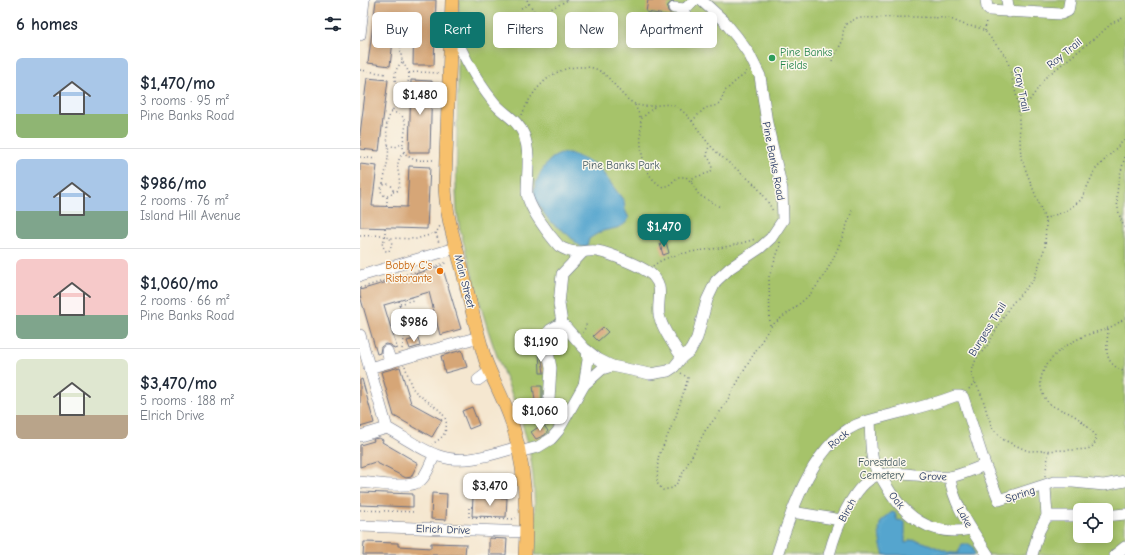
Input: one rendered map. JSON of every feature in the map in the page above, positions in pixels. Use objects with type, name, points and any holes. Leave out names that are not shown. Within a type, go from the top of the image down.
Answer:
[{"type":"main road","name":"Main Street","points":[[452,0],[452,12]]},
{"type":"main road","name":"Main Street","points":[[451,48],[445,195],[446,208],[479,337],[490,371],[509,417],[518,450],[525,497],[525,555]]},
{"type":"street","points":[[360,35],[364,0]]},
{"type":"street","points":[[674,8],[685,9],[695,0]]},
{"type":"street","name":"Pine Banks Road","points":[[701,0],[724,21],[737,37],[755,64],[760,76],[767,123],[782,189],[782,220],[779,227]]},
{"type":"street","points":[[1007,0],[1008,12]]},
{"type":"street","points":[[987,4],[989,10],[1061,14],[1067,12],[1069,5]]},
{"type":"street","points":[[460,48],[492,101],[519,125],[524,137],[529,162],[527,193],[529,202],[538,218],[560,247],[563,256],[559,297],[562,324],[575,340],[598,359],[612,366],[650,374],[668,371],[674,367],[682,357],[690,351],[697,338],[707,300],[716,281],[730,268],[760,248],[771,238],[779,227]]},
{"type":"street","points":[[560,247],[572,252],[590,251],[606,253],[653,275],[659,284],[659,314],[661,322],[682,357]]},
{"type":"street","points":[[360,276],[456,248]]},
{"type":"street","points":[[562,274],[583,252]]},
{"type":"street","points":[[549,400],[551,368],[546,341],[547,335],[550,330],[562,324]]},
{"type":"street","points":[[360,335],[387,428],[431,453],[447,459],[470,459],[538,447],[551,439],[562,426],[584,385],[588,360],[587,351]]},
{"type":"street","points":[[369,368],[479,337]]},
{"type":"street","points":[[387,351],[391,362]]},
{"type":"street","points":[[584,385],[602,369],[612,366]]},
{"type":"street","points":[[478,380],[490,371]]},
{"type":"street","name":"Rock","points":[[777,555],[792,512],[805,482],[825,450],[834,440],[855,426],[870,421],[921,408],[955,396],[963,397]]},
{"type":"street","name":"Spring","points":[[963,397],[984,465],[999,500],[1059,482],[1104,485],[1125,481]]},
{"type":"street","name":"Oak","points":[[870,421],[873,460],[876,469],[889,491],[900,505],[911,516],[923,524],[935,529],[960,532],[971,529]]},
{"type":"street","points":[[360,436],[387,428]]},
{"type":"street","points":[[360,482],[411,485],[420,481],[427,473],[431,453]]},
{"type":"street","name":"Grove","points":[[880,475],[950,477],[984,465]]},
{"type":"street","name":"Birch","points":[[829,555],[835,533],[854,497],[872,478],[880,475]]},
{"type":"street","name":"Lake","points":[[950,477],[952,489],[971,529],[988,555]]},
{"type":"street","points":[[1032,555],[1047,516],[1045,486]]},
{"type":"street","points":[[792,512],[841,520]]},
{"type":"street","points":[[1113,515],[1124,514]]},
{"type":"street","points":[[1047,516],[1073,516]]},
{"type":"street","name":"Elrich Drive","points":[[360,526],[526,532]]},
{"type":"street","points":[[1115,555],[1125,547]]},
{"type":"path","points":[[527,0],[534,11],[543,13],[568,0]]},
{"type":"path","points":[[522,8],[529,4]]},
{"type":"path","points":[[832,61],[842,42],[846,24],[857,18],[948,18],[985,31],[987,4]]},
{"type":"path","name":"Roy Trail","points":[[1018,102],[1029,101],[1046,77],[1101,33],[1112,22],[1125,17]]},
{"type":"path","name":"Cray Trail","points":[[985,31],[1007,58],[1018,102],[1021,158],[1044,219]]},
{"type":"path","points":[[387,196],[383,194],[381,190],[388,145],[386,127],[391,112],[407,86],[409,73],[406,65],[402,62],[401,48]]},
{"type":"path","points":[[402,62],[394,75],[397,85],[400,90],[403,91]]},
{"type":"path","points":[[692,121],[705,108],[718,105],[722,101],[726,90],[744,75],[747,68],[752,64],[755,64]]},
{"type":"path","points":[[519,125],[526,104],[538,88],[557,73],[570,67],[597,69],[611,80],[624,96],[634,104],[641,119],[642,156],[649,173],[658,184],[663,187],[669,185],[678,177],[686,177],[699,195],[720,207]]},
{"type":"path","points":[[360,70],[386,74]]},
{"type":"path","points":[[409,73],[420,71],[425,73],[449,73]]},
{"type":"path","points":[[634,104],[654,106],[662,104],[674,106],[692,121],[709,144],[726,162],[755,185],[776,215],[779,227],[780,246],[769,277],[770,327]]},
{"type":"path","points":[[641,119],[654,106]]},
{"type":"path","points":[[391,112],[399,113],[403,117],[405,128],[402,144],[404,152],[415,160],[436,160]]},
{"type":"path","points":[[1044,219],[1066,211],[1081,200],[1095,170],[1125,139]]},
{"type":"path","points":[[388,145],[395,147],[402,144]]},
{"type":"path","points":[[691,182],[693,178],[711,172],[711,161],[707,156],[709,144]]},
{"type":"path","points":[[387,196],[397,191],[399,187],[397,163],[399,157],[404,152]]},
{"type":"path","points":[[360,157],[376,159]]},
{"type":"path","points":[[1125,157],[1116,196],[1119,214],[1125,229]]},
{"type":"path","points":[[383,184],[388,183],[392,185],[394,190],[393,192]]},
{"type":"path","points":[[387,196],[387,206]]},
{"type":"path","points":[[674,367],[688,378],[676,416],[658,458],[657,483],[663,490],[673,488],[678,482],[705,431],[724,408],[748,362],[770,327],[810,294],[827,271],[840,244],[853,208]]},
{"type":"path","name":"Burgess Trail","points":[[1044,219],[1046,228],[1045,247],[1034,279],[1010,306],[988,346],[976,359],[971,374],[982,396],[989,421],[999,436],[1004,440],[1028,451],[1088,448],[1093,446],[1096,441],[1096,436],[1090,428],[1078,418],[1048,402],[1042,390],[1040,380],[1041,375],[1046,366],[1054,357],[1077,339],[1108,329],[1125,318]]},
{"type":"path","points":[[360,236],[377,235],[390,238],[416,239],[427,237],[436,233],[440,224]]},
{"type":"path","points":[[385,228],[385,236],[382,245],[386,252],[391,248],[390,238]]},
{"type":"path","points":[[648,272],[657,263],[671,256],[737,245],[760,238]]},
{"type":"path","points":[[400,304],[413,300]]},
{"type":"path","points":[[399,301],[400,316],[405,335],[401,354],[413,388],[426,401],[438,409],[446,420],[447,428],[443,436],[430,445],[431,453]]},
{"type":"path","points":[[1108,329],[1106,352],[1108,359],[1125,372]]},
{"type":"path","points":[[963,397],[975,381]]},
{"type":"path","points":[[547,426],[551,421],[549,400]]},
{"type":"path","points":[[1045,486],[1045,469],[1049,450]]},
{"type":"path","points":[[472,507],[469,507],[469,517],[514,519],[518,516]]},
{"type":"path","points":[[360,510],[416,512]]},
{"type":"green space","points":[[459,0],[1125,0],[1125,555],[534,555],[534,489],[529,449],[522,422],[488,331],[460,230],[457,211],[458,48],[485,48],[485,12],[459,12]]},
{"type":"water","points":[[564,153],[572,154],[597,165],[624,201],[625,210],[629,218],[627,222],[621,226],[603,231],[589,239],[587,246],[582,247],[554,225],[541,209],[534,196],[534,190],[541,172],[550,160]]},
{"type":"water","points":[[892,512],[895,513],[897,520],[905,521],[905,543],[909,540],[916,540],[953,553],[958,553],[962,544],[969,544],[973,547],[975,555],[884,555],[880,543],[879,527],[882,520]]},
{"type":"building","points":[[376,0],[436,0],[436,12],[430,12],[430,48],[435,48],[434,65],[413,65],[413,48],[422,48],[422,12],[374,12]]},
{"type":"building","points":[[648,0],[674,1],[667,7],[669,12],[646,12]]},
{"type":"building","points":[[372,32],[372,48],[392,48],[390,66],[368,63]]},
{"type":"building","points":[[367,78],[388,80],[379,151],[360,149],[360,134]]},
{"type":"building","points":[[411,80],[432,81],[430,152],[409,152]]},
{"type":"building","points":[[360,164],[377,166],[372,206],[407,207],[409,166],[430,167],[427,229],[360,227]]},
{"type":"building","points":[[666,242],[669,253],[663,255],[660,244]]},
{"type":"building","points":[[442,266],[461,329],[440,335],[429,292],[384,305],[397,348],[394,349],[391,345],[385,344],[381,347],[380,353],[377,354],[360,296],[360,290]]},
{"type":"building","points":[[603,327],[608,332],[598,341],[593,336]]},
{"type":"building","points":[[418,338],[420,346],[410,349],[407,341]]},
{"type":"building","points":[[540,348],[544,373],[540,373]]},
{"type":"building","points":[[462,350],[467,367],[445,373],[441,356]]},
{"type":"building","points":[[400,367],[411,403],[442,420],[432,437],[394,416],[381,372]]},
{"type":"building","points":[[362,379],[374,423],[360,427],[360,380]]},
{"type":"building","points":[[533,386],[542,386],[542,400],[535,401]]},
{"type":"building","points":[[472,407],[479,425],[469,429],[462,411]]},
{"type":"building","points":[[543,424],[548,431],[545,435],[536,439],[531,432]]},
{"type":"building","points":[[379,438],[383,440],[382,442],[418,463],[411,477],[406,478],[375,462],[360,467],[360,445]]},
{"type":"building","points":[[360,492],[413,494],[413,507],[360,505]]},
{"type":"building","points":[[432,493],[447,494],[446,520],[431,519]]},
{"type":"building","points":[[473,497],[507,498],[506,517],[472,516]]},
{"type":"building","points":[[489,538],[507,539],[506,555],[489,555]]},
{"type":"building","points":[[364,542],[398,543],[398,546],[431,548],[431,543],[466,544],[465,555],[363,555]]},
{"type":"place","name":"Pine Banks Fields","points":[[772,58]]},
{"type":"place","name":"Bobby C's Ristorante","points":[[440,271]]},
{"type":"park label","name":"Pine Banks Park","points":[[621,165]]},
{"type":"park label","name":"Forestdale Cemetery","points":[[882,468]]}]
